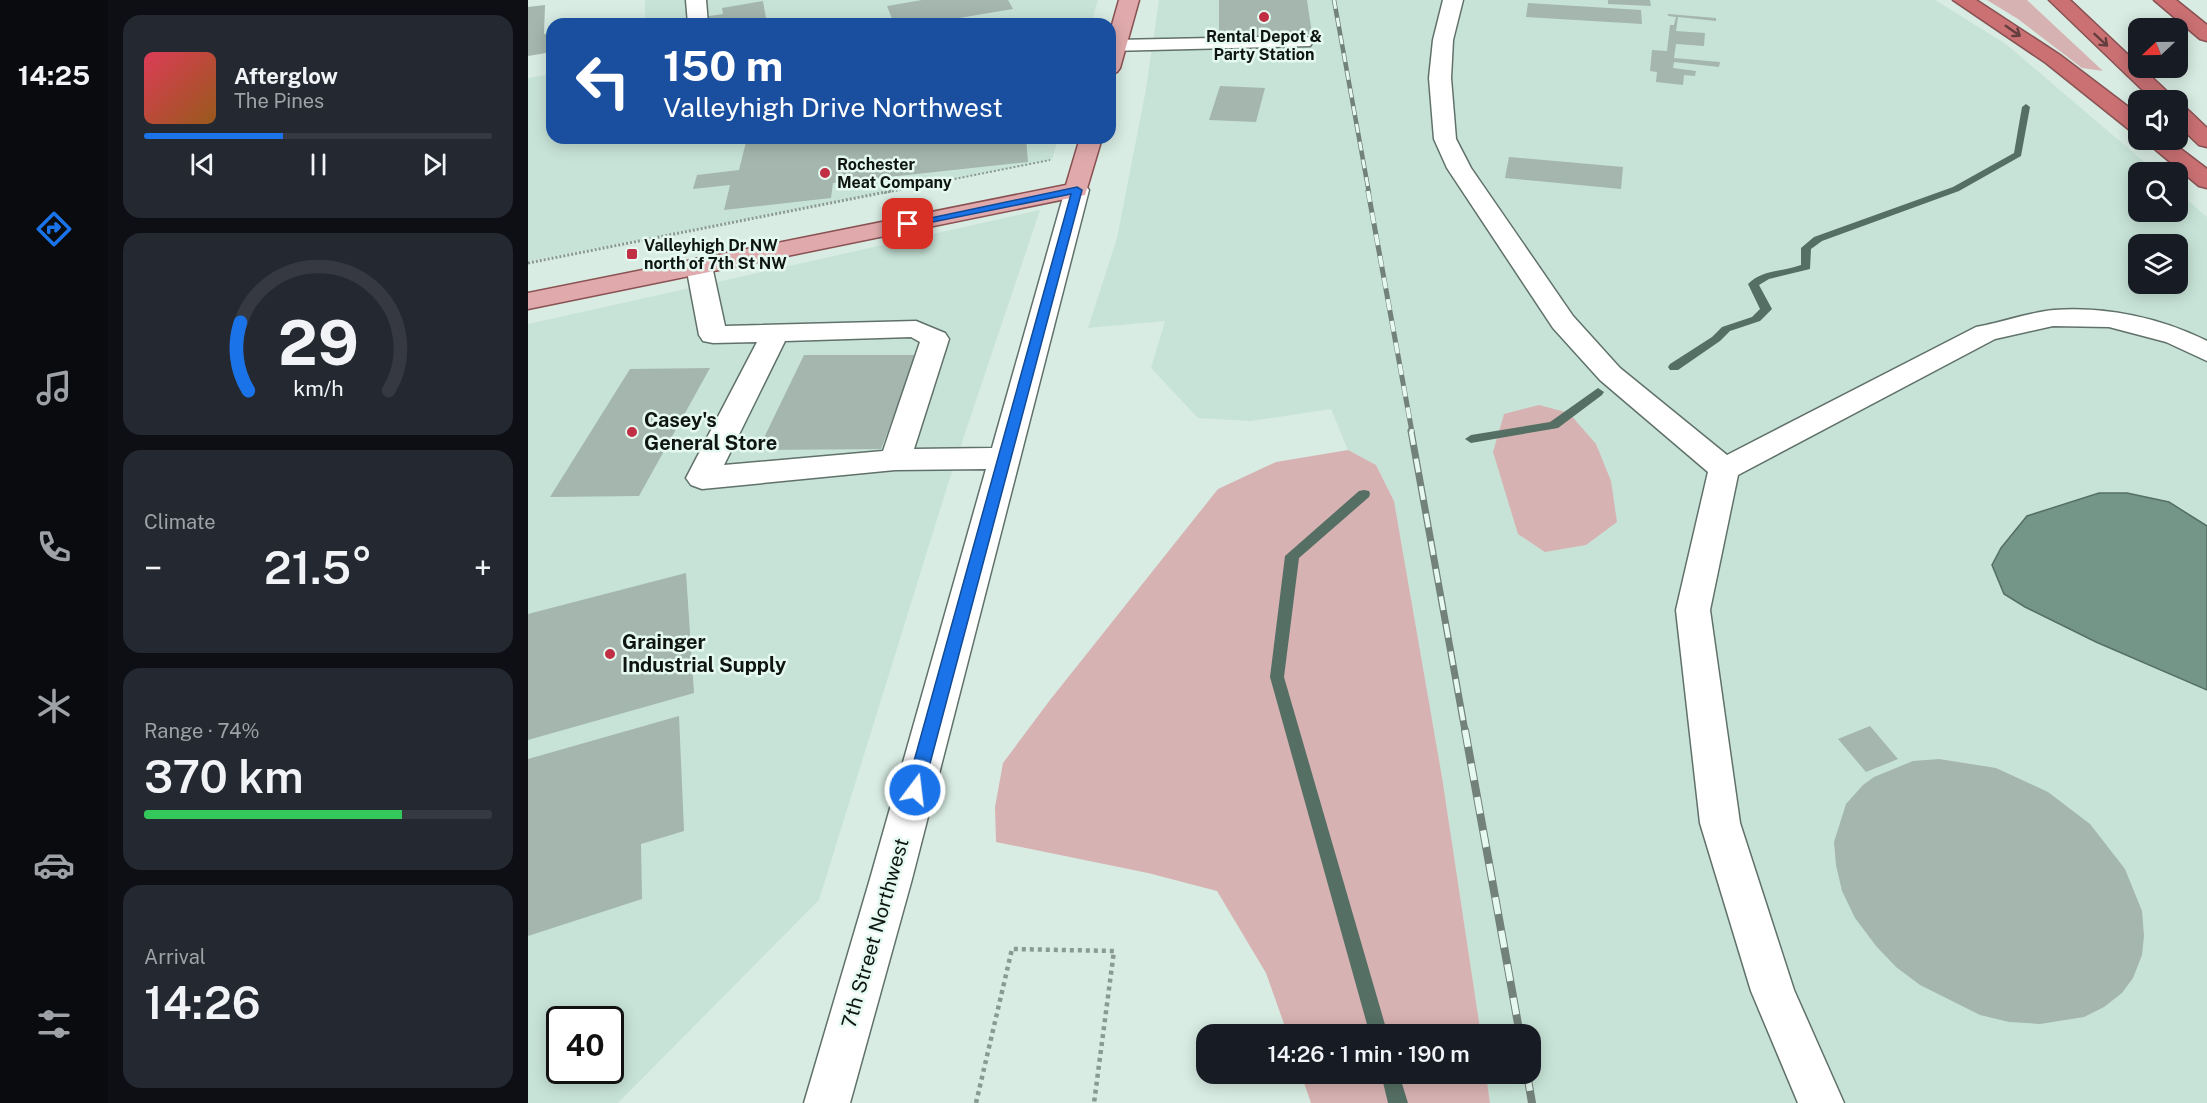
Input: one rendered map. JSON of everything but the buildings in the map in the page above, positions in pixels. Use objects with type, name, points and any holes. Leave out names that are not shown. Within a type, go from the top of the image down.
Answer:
[{"type":"highway","points":[[1963,0],[2043,53],[2128,118]]},
{"type":"highway","points":[[2059,0],[2154,90]]},
{"type":"highway","points":[[2164,0],[2207,35]]},
{"type":"highway","points":[[2188,122],[2207,140]]},
{"type":"highway","points":[[2168,150],[2207,181]]},
{"type":"main road","points":[[1116,46],[1129,0]]},
{"type":"main road","name":"7th Street Northwest","points":[[1077,190],[1089,144]]},
{"type":"main road","points":[[528,301],[1077,190]]},
{"type":"street","points":[[696,0],[698,18]]},
{"type":"street","points":[[1453,0],[1443,40],[1440,78],[1445,139],[1459,168],[1563,322],[1610,374],[1724,469]]},
{"type":"street","points":[[1116,46],[1303,42]]},
{"type":"street","name":"7th Street Northwest","points":[[827,1103],[1077,190]]},
{"type":"street","points":[[699,266],[713,335],[916,329],[935,339],[895,459]]},
{"type":"street","points":[[1724,469],[1986,333],[2053,318],[2109,319],[2176,336],[2207,352]]},
{"type":"street","points":[[775,333],[702,478],[895,459],[1004,458]]},
{"type":"street","points":[[1724,469],[1694,610],[1720,823],[1773,991],[1821,1103]]},
{"type":"path","points":[[528,262],[1052,159]]},
{"type":"path","points":[[976,1103],[1012,949],[1114,951],[1094,1103]]},
{"type":"shaded area","points":[[645,0],[1098,0],[1093,18],[645,18]]},
{"type":"shaded area","points":[[1159,0],[1935,0],[2006,44],[2144,162],[2128,162],[2128,222],[2188,222],[2188,201],[2207,217],[2207,1103],[1490,1103],[1487,1084],[1541,1084],[1541,1024],[1479,1024],[1442,777],[1394,501],[1376,465],[1348,450],[1331,409],[1251,421],[1198,418],[1151,368],[1165,321],[1088,328],[1117,238],[1146,89]]},
{"type":"shaded area","points":[[1987,0],[2027,0],[2103,71],[2082,68],[2018,19]]},
{"type":"shaded area","points":[[546,75],[546,144],[1056,144],[1052,160],[528,261],[528,78]]},
{"type":"shaded area","points":[[1040,210],[948,484],[819,900],[618,1103],[528,1103],[528,324]]},
{"type":"shaded area","points":[[1539,405],[1569,413],[1596,444],[1611,481],[1617,522],[1586,545],[1545,552],[1518,534],[1493,452],[1504,414]]},
{"type":"shaded area","points":[[1348,450],[1376,465],[1394,501],[1442,777],[1479,1024],[1284,1024],[1266,973],[1217,891],[1148,873],[996,842],[995,807],[1003,763],[1050,700],[1218,489],[1276,462]]},
{"type":"shaded area","points":[[2099,493],[2127,493],[2169,502],[2207,526],[2207,690],[2096,642],[2025,607],[2004,594],[1992,565],[2001,548],[2027,516]]},
{"type":"shaded area","points":[[1304,1084],[1487,1084],[1490,1103],[1311,1103]]},
{"type":"waterway","points":[[1674,367],[1716,339],[1726,329],[1756,319],[1766,309],[1753,284],[1771,275],[1806,267],[1806,248],[1818,239],[1956,189],[2018,154],[2026,107]]},
{"type":"waterway","points":[[1471,439],[1554,425],[1598,392]]},
{"type":"waterway","points":[[1364,494],[1292,556],[1277,677],[1376,1024]]},
{"type":"waterway","points":[[1393,1084],[1398,1103]]},
{"type":"railway","points":[[1334,0],[1369,193]]},
{"type":"railway","points":[[1368,191],[1412,432]]},
{"type":"railway","points":[[1411,431],[1465,731]]},
{"type":"railway","points":[[1465,730],[1518,1024]]},
{"type":"railway","points":[[1529,1084],[1532,1103]]},
{"type":"place","name":"Rental Depot & Party Station","points":[[1264,17]]},
{"type":"place","name":"Rochester Meat Company","points":[[825,173]]},
{"type":"place","name":"Valleyhigh Dr NW north of 7th St NW","points":[[632,254]]},
{"type":"place","name":"Casey's General Store","points":[[632,432]]},
{"type":"place","name":"Grainger Industrial Supply","points":[[610,654]]},
{"type":"route","points":[[908,224],[1077,190],[915,790]]}]
